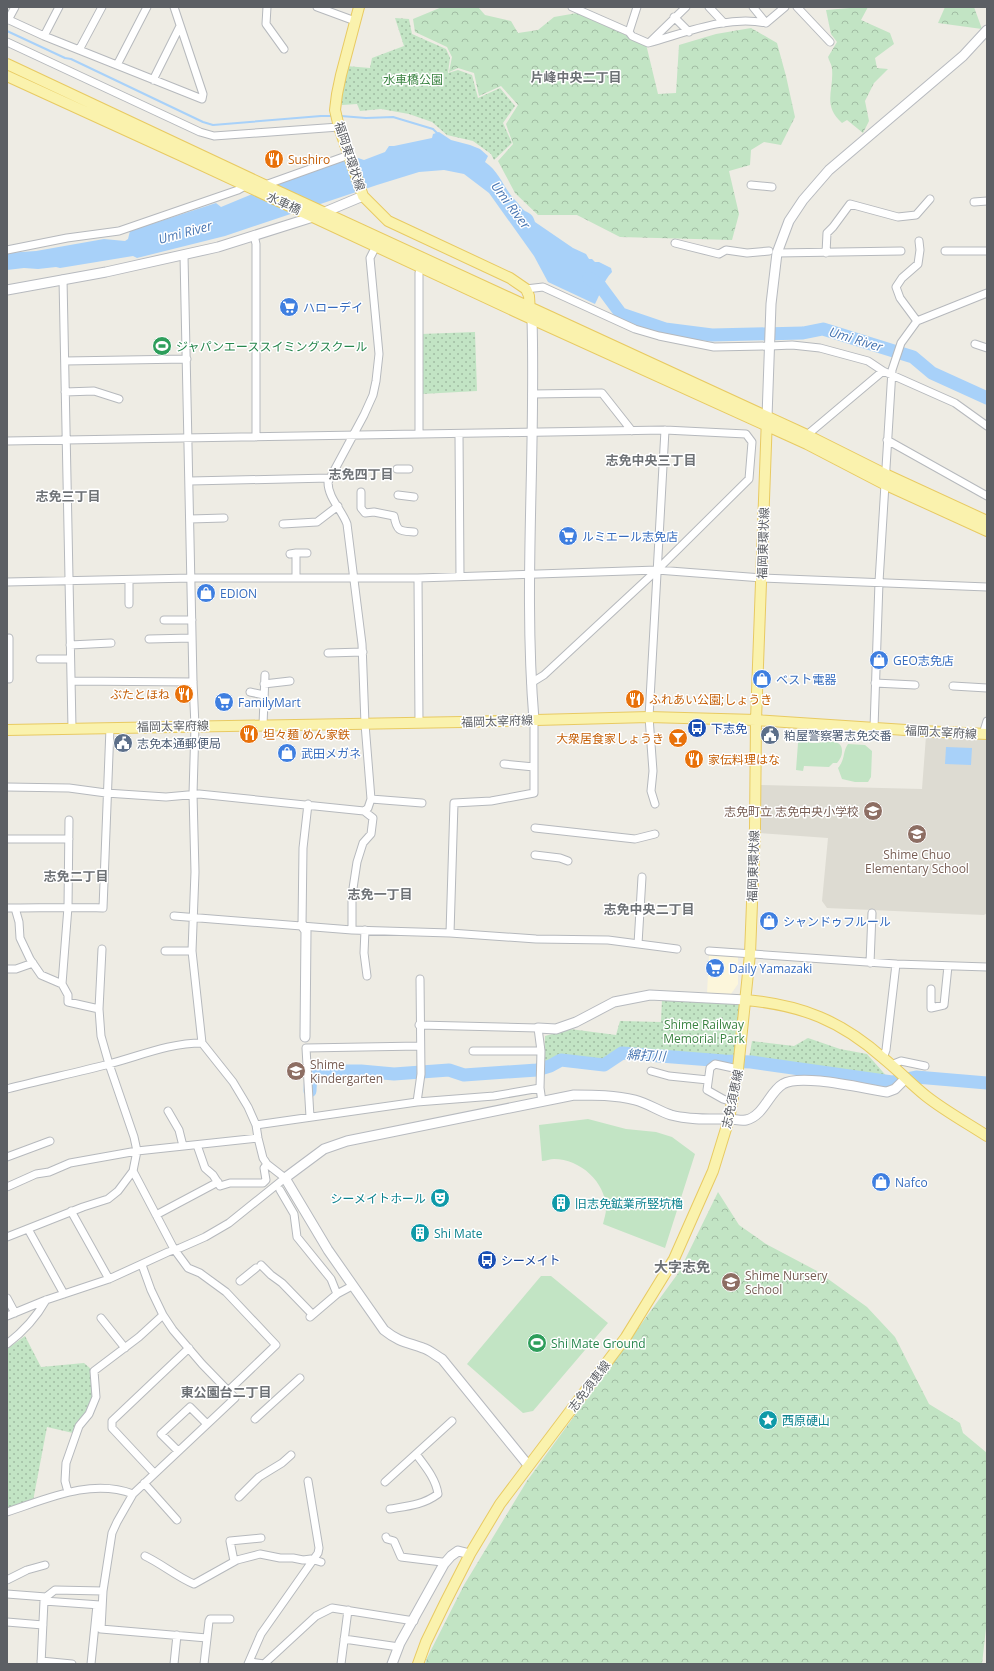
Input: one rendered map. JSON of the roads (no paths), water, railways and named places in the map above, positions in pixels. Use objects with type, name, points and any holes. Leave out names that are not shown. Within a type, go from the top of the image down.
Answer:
[{"type":"main road","name":"福岡東環状線","points":[[360,7],[355,21],[337,94],[336,110],[339,126],[362,194],[388,221],[510,278],[526,289]]},
{"type":"main road","points":[[7,64],[264,188]]},
{"type":"main road","points":[[7,76],[245,186],[264,188]]},
{"type":"main road","name":"水車橋","points":[[264,188],[318,214]]},
{"type":"main road","name":"水車橋","points":[[264,188],[318,214]]},
{"type":"main road","points":[[318,214],[376,246],[532,319],[767,422],[807,434],[885,479],[987,531]]},
{"type":"main road","points":[[318,214],[529,307],[767,422],[807,444],[885,479],[987,521]]},
{"type":"main road","points":[[526,289],[529,296],[529,307],[532,319]]},
{"type":"main road","name":"福岡東環状線","points":[[746,1000],[750,954],[755,827],[756,720],[767,422]]},
{"type":"main road","name":"福岡太宰府線","points":[[7,730],[419,723],[649,717],[756,720],[985,734]]},
{"type":"main road","points":[[746,1000],[771,1002],[801,1010],[825,1019],[851,1032],[927,1096],[987,1136]]},
{"type":"main road","name":"志免須恵線","points":[[418,1664],[426,1642],[470,1554],[500,1504],[626,1337],[674,1259],[713,1171],[729,1119],[738,1069],[746,1000]]},
{"type":"street","points":[[15,7],[8,19],[44,36],[202,99],[203,94],[174,7]]},
{"type":"street","points":[[44,36],[59,7]]},
{"type":"street","points":[[79,50],[102,7]]},
{"type":"street","points":[[117,65],[147,7]]},
{"type":"street","points":[[267,7],[266,24],[284,49]]},
{"type":"street","points":[[317,7],[355,21]]},
{"type":"street","points":[[572,7],[629,32],[632,36],[648,43],[724,23],[757,21],[766,23]]},
{"type":"street","points":[[629,32],[637,7]]},
{"type":"street","points":[[648,43],[686,7]]},
{"type":"street","points":[[709,7],[724,23]]},
{"type":"street","points":[[753,7],[766,23]]},
{"type":"street","points":[[766,23],[785,7]]},
{"type":"street","points":[[797,7],[830,42]]},
{"type":"street","points":[[674,18],[689,32]]},
{"type":"street","points":[[153,80],[180,26]]},
{"type":"street","points":[[767,422],[773,252],[789,221],[810,190],[829,170],[963,56],[987,30]]},
{"type":"street","points":[[7,42],[200,132],[214,136],[339,126]]},
{"type":"street","points":[[264,188],[350,157]]},
{"type":"street","points":[[751,185],[772,187]]},
{"type":"street","points":[[7,250],[67,238],[119,231],[238,190],[245,186]]},
{"type":"street","points":[[7,290],[106,272],[184,256],[218,247],[318,214],[362,194]]},
{"type":"street","points":[[826,253],[827,233],[850,204],[898,217],[916,216],[930,199]]},
{"type":"street","points":[[974,202],[987,201]]},
{"type":"street","points":[[254,235],[256,244],[256,437]]},
{"type":"street","points":[[917,321],[900,298],[896,287],[902,278],[918,264],[920,250],[919,241]]},
{"type":"street","points":[[675,243],[719,254],[726,250],[747,252],[826,253],[901,251]]},
{"type":"street","points":[[364,811],[368,808],[371,799],[365,724],[363,652],[347,524],[344,515],[328,489],[328,482],[373,395],[376,381],[378,354],[370,258],[376,246]]},
{"type":"street","points":[[945,251],[987,251]]},
{"type":"street","points":[[184,256],[195,726],[193,794],[195,872],[192,951],[202,1043],[233,1082],[256,1125],[263,1158],[267,1164],[285,1178],[328,1250],[384,1330],[396,1339],[410,1345],[424,1348],[442,1360],[528,1465]]},
{"type":"street","points":[[419,434],[421,267]]},
{"type":"street","points":[[63,279],[72,728]]},
{"type":"street","points":[[526,289],[543,287],[635,329],[659,336],[714,347],[792,344],[820,348],[868,361],[883,371],[891,372],[955,403],[987,426]]},
{"type":"street","points":[[874,728],[879,582],[891,372],[901,344],[910,328],[917,321],[987,293]]},
{"type":"street","points":[[450,933],[454,803],[491,802],[534,792],[534,720],[531,683],[530,574],[533,433],[532,319]]},
{"type":"street","points":[[975,344],[987,348]]},
{"type":"street","points":[[65,361],[187,359]]},
{"type":"street","points":[[807,434],[883,371]]},
{"type":"street","points":[[65,392],[94,391],[119,399]]},
{"type":"street","points":[[532,394],[602,393],[632,430]]},
{"type":"street","points":[[7,442],[632,430],[746,434],[752,442],[750,479],[657,570],[544,675],[531,683]]},
{"type":"street","points":[[655,804],[651,791],[653,771],[649,717],[666,430]]},
{"type":"street","points":[[460,434],[460,576]]},
{"type":"street","points":[[887,440],[987,496]]},
{"type":"street","points":[[397,468],[409,469]]},
{"type":"street","points":[[190,480],[330,478]]},
{"type":"street","points":[[361,492],[361,508],[365,513],[374,512],[394,516],[397,527],[401,531],[414,532]]},
{"type":"street","points":[[398,495],[414,497]]},
{"type":"street","points":[[283,524],[317,522],[338,506]]},
{"type":"street","points":[[190,519],[224,518]]},
{"type":"street","points":[[296,577],[293,554],[307,553]]},
{"type":"street","points":[[7,582],[192,578],[418,578],[657,570],[762,578],[987,587]]},
{"type":"street","points":[[418,578],[419,723]]},
{"type":"street","points":[[129,580],[129,604]]},
{"type":"street","points":[[164,620],[192,620]]},
{"type":"street","points":[[8,638],[9,679]]},
{"type":"street","points":[[149,639],[192,638]]},
{"type":"street","points":[[70,645],[111,643]]},
{"type":"street","points":[[328,653],[363,652]]},
{"type":"street","points":[[40,660],[70,659]]},
{"type":"street","points":[[263,725],[265,675]]},
{"type":"street","points":[[71,681],[193,682]]},
{"type":"street","points":[[264,684],[290,681]]},
{"type":"street","points":[[875,683],[915,686]]},
{"type":"street","points":[[953,686],[987,688]]},
{"type":"street","points":[[250,692],[264,696]]},
{"type":"street","points":[[985,734],[987,721]]},
{"type":"street","points":[[7,908],[51,908],[68,906],[103,908],[106,793],[110,728]]},
{"type":"street","points":[[504,764],[534,767]]},
{"type":"street","points":[[7,787],[69,788],[106,793],[166,797],[199,794],[308,804],[364,811],[373,818],[371,834],[363,843],[357,862],[352,895],[352,930]]},
{"type":"street","points":[[371,799],[422,803]]},
{"type":"street","points":[[305,1037],[306,931],[302,925],[303,848],[308,804]]},
{"type":"street","points":[[69,820],[68,906],[62,984],[68,995],[68,1002],[99,1009]]},
{"type":"street","points":[[535,828],[635,838],[655,834]]},
{"type":"street","points":[[7,838],[69,839]]},
{"type":"street","points":[[535,855],[560,858],[568,861]]},
{"type":"street","points":[[638,944],[642,876]]},
{"type":"street","points":[[15,908],[19,922],[20,938],[33,963],[42,975],[62,984]]},
{"type":"street","points":[[870,963],[872,914]]},
{"type":"street","points":[[174,916],[352,930],[450,933],[536,939],[608,940],[677,949]]},
{"type":"street","points":[[365,930],[364,953],[367,976]]},
{"type":"street","points":[[7,1237],[108,1199],[118,1191],[133,1171],[137,1151],[134,1137],[101,1036],[99,1009],[102,949]]},
{"type":"street","points":[[165,951],[192,951]]},
{"type":"street","points":[[709,951],[870,963],[987,967]]},
{"type":"street","points":[[7,969],[16,969],[33,963]]},
{"type":"street","points":[[883,1058],[886,1050],[896,964]]},
{"type":"street","points":[[931,990],[931,1008],[944,1005],[948,966]]},
{"type":"street","points":[[417,1102],[421,1074],[419,1025],[420,979]]},
{"type":"street","points":[[419,1025],[556,1029],[576,1022],[614,1002],[650,995],[746,1000]]},
{"type":"street","points":[[538,1028],[541,1051],[540,1088],[542,1102]]},
{"type":"street","points":[[7,1089],[109,1064],[163,1048],[185,1043],[202,1043]]},
{"type":"street","points":[[310,1117],[306,1048],[420,1046]]},
{"type":"street","points":[[473,1051],[541,1051]]},
{"type":"street","points":[[891,1065],[900,1061],[925,1066]]},
{"type":"street","points":[[732,1102],[707,1090],[710,1068],[715,1064],[738,1069]]},
{"type":"street","points":[[651,1071],[669,1076],[708,1080]]},
{"type":"street","points":[[7,1316],[46,1300],[109,1279],[174,1249],[180,1248],[205,1237],[229,1223],[324,1149],[347,1141],[574,1095],[607,1095],[636,1100],[671,1115],[698,1119],[747,1120],[755,1115],[774,1091],[782,1084],[791,1080],[831,1083],[887,1092],[895,1089],[906,1078]]},
{"type":"street","points":[[256,1125],[417,1102],[494,1096],[540,1088]]},
{"type":"street","points":[[168,1111],[180,1130],[182,1146]]},
{"type":"street","points":[[7,1187],[36,1174],[49,1172],[70,1163],[137,1151],[258,1138]]},
{"type":"street","points":[[7,1157],[50,1141]]},
{"type":"street","points":[[197,1145],[205,1168],[213,1175],[220,1186],[230,1183],[263,1183],[266,1180],[264,1168],[267,1164]]},
{"type":"street","points":[[133,1171],[174,1249],[188,1268],[228,1291],[276,1346],[228,1391]]},
{"type":"street","points":[[156,1215],[218,1182]]},
{"type":"street","points":[[280,1190],[294,1214],[295,1238],[327,1274],[337,1294]]},
{"type":"street","points":[[71,1212],[109,1279]]},
{"type":"street","points":[[28,1228],[64,1294]]},
{"type":"street","points":[[91,1664],[112,1533],[117,1522],[133,1494],[235,1398],[202,1364],[190,1348],[173,1330],[163,1315],[151,1290],[142,1265]]},
{"type":"street","points":[[240,1281],[259,1267],[282,1283],[311,1316],[337,1294],[352,1286]]},
{"type":"street","points":[[7,1298],[15,1313]]},
{"type":"street","points":[[7,1344],[24,1331],[35,1318],[46,1300]]},
{"type":"street","points":[[68,1492],[65,1481],[66,1463],[79,1426],[89,1414],[96,1397],[94,1371],[139,1337],[163,1315]]},
{"type":"street","points":[[101,1318],[125,1348]]},
{"type":"street","points":[[154,1473],[112,1428],[112,1421],[190,1348]]},
{"type":"street","points":[[255,1419],[300,1378]]},
{"type":"street","points":[[178,1451],[161,1434],[190,1407],[207,1424]]},
{"type":"street","points":[[385,1482],[452,1421]]},
{"type":"street","points":[[390,1509],[417,1505],[438,1494],[434,1480],[416,1454]]},
{"type":"street","points":[[239,1497],[259,1478],[282,1463],[291,1455]]},
{"type":"street","points":[[269,1664],[249,1663],[262,1634],[318,1561],[319,1548],[308,1481]]},
{"type":"street","points":[[144,1483],[177,1520]]},
{"type":"street","points":[[7,1512],[68,1492],[104,1488],[124,1490],[133,1494]]},
{"type":"street","points":[[386,1537],[387,1539],[394,1541],[401,1557],[442,1562],[444,1564]]},
{"type":"street","points":[[234,1561],[230,1541],[261,1538]]},
{"type":"street","points":[[392,1664],[398,1647],[414,1621],[444,1564],[450,1556],[458,1551],[470,1554]]},
{"type":"street","points":[[146,1556],[194,1584],[234,1561],[260,1554],[280,1558],[318,1561]]},
{"type":"street","points":[[7,1580],[27,1570],[45,1565]]},
{"type":"street","points":[[72,1664],[41,1662],[45,1599],[55,1590],[103,1591]]},
{"type":"street","points":[[7,1594],[100,1605]]},
{"type":"street","points":[[100,1605],[101,1629],[207,1638]]},
{"type":"street","points":[[264,1664],[316,1616],[332,1608],[414,1621]]},
{"type":"street","points":[[341,1664],[348,1610]]},
{"type":"street","points":[[204,1664],[210,1619],[230,1619]]},
{"type":"street","points":[[7,1622],[43,1625]]},
{"type":"street","points":[[174,1664],[177,1635]]},
{"type":"street","points":[[344,1639],[398,1647]]},
{"type":"water","points":[[439,132],[451,140],[480,149],[488,156],[485,162],[494,170],[510,194],[521,207],[533,216],[535,222],[573,248],[586,254],[589,259],[611,268],[612,272],[604,283],[595,304],[548,282],[534,256],[489,193],[464,174],[444,170],[419,172],[225,236],[137,258],[133,256],[60,268],[24,268],[7,270],[7,253],[36,251],[104,239],[125,241],[128,239],[130,231],[216,203],[221,207],[281,182],[344,161],[358,158],[364,160],[385,152],[389,146],[432,138],[433,134]]},
{"type":"water","points":[[946,747],[972,748],[971,765],[945,764]]},
{"type":"waterway","points":[[7,31],[65,58],[71,59],[203,122],[213,125],[332,116]]},
{"type":"waterway","points":[[341,116],[366,118],[393,117],[433,129],[438,134]]},
{"type":"waterway","name":"Umi River","points":[[589,278],[601,287],[621,314],[665,329],[712,335],[803,333],[823,329],[913,357],[932,373],[987,398]]},
{"type":"waterway","name":"綿打川","points":[[310,1091],[311,1071],[361,1071],[394,1074],[449,1070],[464,1075],[537,1070],[550,1066],[561,1060],[604,1065],[622,1053],[751,1062],[892,1082],[916,1077],[987,1083]]},
{"type":"place","name":"Sushiro","points":[[274,159]]},
{"type":"place","name":"ハローデイ","points":[[289,307]]},
{"type":"place","name":"ジャパンエーススイミングスクール","points":[[162,346]]},
{"type":"place","name":"ルミエール志免店","points":[[568,536]]},
{"type":"place","name":"EDION","points":[[206,593]]},
{"type":"place","name":"GEO志免店","points":[[879,660]]},
{"type":"place","name":"ベスト電器","points":[[762,679]]},
{"type":"place","name":"ぶたとほね","points":[[184,694]]},
{"type":"place","name":"ふれあい公園;しょうき","points":[[635,699]]},
{"type":"place","name":"FamilyMart","points":[[224,702]]},
{"type":"place","name":"下志免","points":[[697,728]]},
{"type":"place","name":"坦々麺 めん家鉄","points":[[249,734]]},
{"type":"place","name":"粕屋警察署志免交番","points":[[770,735]]},
{"type":"place","name":"大衆居食家しょうき","points":[[678,738]]},
{"type":"place","name":"志免本通郵便局","points":[[123,743]]},
{"type":"place","name":"武田メガネ","points":[[287,753]]},
{"type":"place","name":"家伝料理はな","points":[[694,759]]},
{"type":"place","name":"志免町立 志免中央小学校","points":[[873,811]]},
{"type":"place","name":"Shime Chuo Elementary School","points":[[917,834]]},
{"type":"place","name":"シャンドゥフルール","points":[[769,921]]},
{"type":"place","name":"Daily Yamazaki","points":[[715,968]]},
{"type":"place","name":"Shime Kindergarten","points":[[296,1071]]},
{"type":"place","name":"Nafco","points":[[881,1182]]},
{"type":"place","name":"シーメイトホール","points":[[440,1198]]},
{"type":"place","name":"旧志免鉱業所竪坑櫓","points":[[561,1203]]},
{"type":"place","name":"Shi Mate","points":[[420,1233]]},
{"type":"place","name":"シーメイト","points":[[487,1260]]},
{"type":"place","name":"Shime Nursery School","points":[[731,1282]]},
{"type":"place","name":"Shi Mate Ground","points":[[537,1343]]},
{"type":"place","name":"西原硬山","points":[[768,1420]]},
{"type":"district","name":"片峰中央二丁目","points":[[576,77]]},
{"type":"district","name":"志免中央三丁目","points":[[651,460]]},
{"type":"district","name":"志免四丁目","points":[[361,474]]},
{"type":"district","name":"志免三丁目","points":[[68,496]]},
{"type":"district","name":"志免二丁目","points":[[76,876]]},
{"type":"district","name":"志免一丁目","points":[[380,894]]},
{"type":"district","name":"志免中央二丁目","points":[[649,909]]},
{"type":"district","name":"大字志免","points":[[682,1266]]},
{"type":"district","name":"東公園台二丁目","points":[[226,1392]]},
{"type":"park label","name":"水車橋公園","points":[[413,79]]},
{"type":"park label","name":"Shime Railway Memorial Park","points":[[704,1031]]}]
